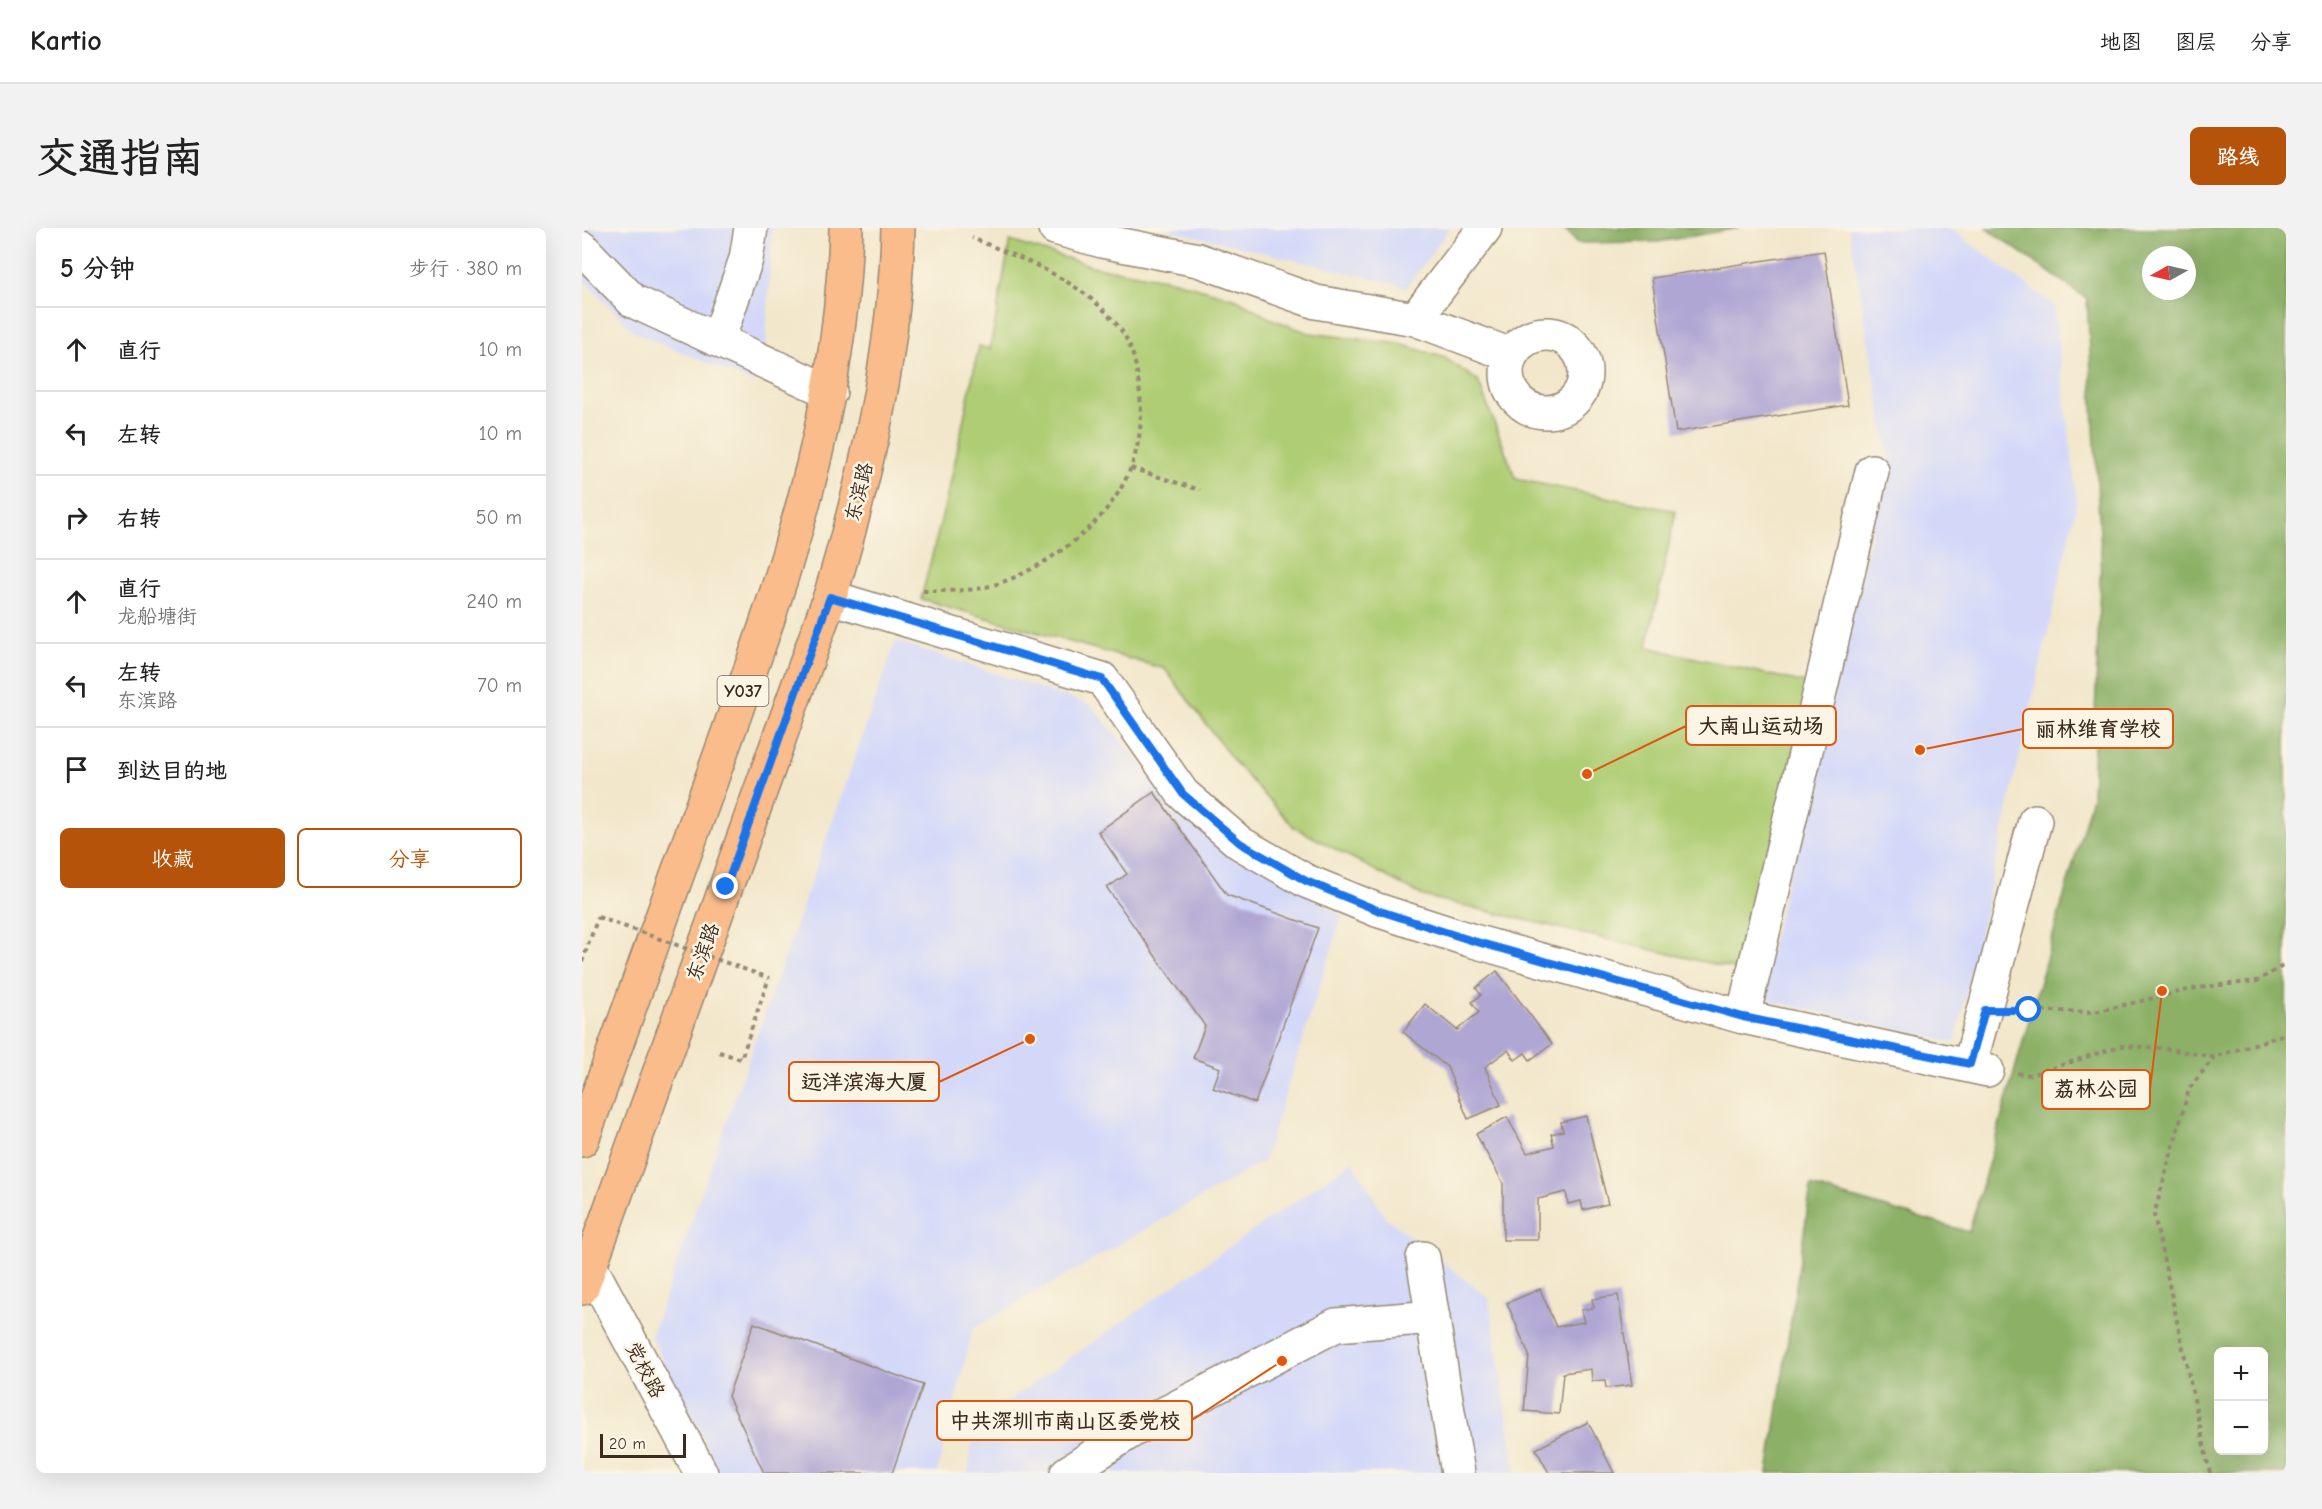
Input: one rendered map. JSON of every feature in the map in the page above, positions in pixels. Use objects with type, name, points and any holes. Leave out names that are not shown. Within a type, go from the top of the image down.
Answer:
[{"type":"main road","name":"Y037","points":[[582,1140],[778,593],[810,481],[830,392],[845,272],[846,228]]},
{"type":"main road","name":"东滨路","points":[[586,1277],[830,597],[858,502],[881,396],[897,278],[898,228]]},
{"type":"street","points":[[718,340],[746,259],[751,228]]},
{"type":"street","points":[[1055,228],[1081,236],[1198,260],[1316,302],[1414,319],[1511,355]]},
{"type":"street","points":[[1414,319],[1485,228]]},
{"type":"street","points":[[582,249],[633,301],[830,392]]},
{"type":"street","points":[[1743,1017],[1872,471]]},
{"type":"street","points":[[830,597],[1102,679],[1183,794],[1240,843],[1306,881],[1377,910],[1470,940],[1743,1017],[1979,1067],[1985,1010],[2035,821]]},
{"type":"street","points":[[1423,1258],[1458,1473]]},
{"type":"street","name":"党校路","points":[[586,1277],[701,1473]]},
{"type":"street","points":[[1067,1473],[1133,1430],[1336,1325],[1432,1317]]},
{"type":"path","points":[[920,591],[978,588],[1009,579],[1041,564],[1075,542],[1099,520],[1119,494],[1131,468],[1139,440],[1142,408],[1137,369],[1120,328],[1093,299],[1064,279],[972,238]]},
{"type":"path","points":[[1131,468],[1200,490]]},
{"type":"path","points":[[582,962],[598,917],[769,978],[741,1059],[719,1052]]},
{"type":"path","points":[[1985,1010],[2095,1012],[2196,988],[2257,981],[2286,964]]},
{"type":"path","points":[[1979,1067],[2030,1075],[2121,1046],[2163,1048],[2214,1057],[2286,1034]]},
{"type":"path","points":[[2210,1473],[2154,1215],[2189,1089],[2214,1057]]},
{"type":"shaded area","points":[[582,228],[800,228],[772,229],[766,343],[754,383],[634,332],[582,278]]},
{"type":"shaded area","points":[[1162,228],[1450,228],[1407,287]]},
{"type":"shaded area","points":[[1849,228],[1950,228],[2054,305],[2077,502],[1955,1043],[1759,998],[1889,460]]},
{"type":"shaded area","points":[[896,641],[1091,705],[1190,822],[1342,916],[1264,1161],[973,1329],[937,1473],[720,1473],[651,1336]]},
{"type":"shaded area","points":[[1353,1161],[1385,1217],[1489,1298],[1516,1473],[968,1473],[975,1424]]},
{"type":"green space","points":[[1564,228],[1739,228],[1658,242],[1578,243]]},
{"type":"green space","points":[[1986,228],[2286,228],[2286,1473],[1768,1473],[1811,1186],[1969,1232],[2092,797],[2101,554],[2087,299]]},
{"type":"green space","points":[[1010,241],[1096,267],[1171,280],[1237,299],[1269,318],[1309,333],[1400,344],[1445,358],[1478,381],[1516,479],[1676,511],[1647,647],[1810,684],[1743,971],[1423,896],[1294,827],[1236,764],[1165,669],[921,599],[950,485],[979,346],[990,349]]},
{"type":"building","points":[[1824,251],[1848,405],[1676,432],[1652,278]]},
{"type":"building","points":[[1154,792],[1227,895],[1318,928],[1255,1103],[1213,1088],[1220,1068],[1193,1058],[1205,1026],[1107,888],[1127,874],[1098,832]]},
{"type":"building","points":[[1497,971],[1552,1044],[1530,1060],[1525,1053],[1515,1060],[1508,1050],[1485,1067],[1501,1105],[1468,1119],[1447,1067],[1403,1032],[1425,1004],[1457,1030],[1479,1012],[1472,1002],[1481,995],[1476,988]]},
{"type":"building","points":[[1586,1116],[1608,1204],[1583,1210],[1581,1201],[1568,1204],[1566,1192],[1538,1199],[1538,1240],[1503,1240],[1503,1183],[1476,1134],[1507,1117],[1527,1153],[1554,1146],[1551,1134],[1563,1131],[1561,1122]]},
{"type":"building","points":[[1540,1289],[1556,1327],[1584,1322],[1581,1310],[1594,1308],[1592,1299],[1618,1295],[1632,1385],[1606,1388],[1605,1380],[1592,1381],[1591,1369],[1563,1373],[1559,1414],[1524,1411],[1529,1355],[1507,1303]]},
{"type":"building","points":[[754,1323],[923,1385],[892,1473],[764,1473],[728,1396]]},
{"type":"building","points":[[1588,1422],[1614,1473],[1549,1473],[1536,1449]]},
{"type":"place","name":"丽林维育学校","points":[[1920,750]]},
{"type":"place","name":"大南山运动场","points":[[1587,774]]},
{"type":"place","name":"荔林公园","points":[[2162,991]]},
{"type":"place","name":"远洋滨海大厦","points":[[1030,1039]]},
{"type":"place","name":"中共深圳市南山区委党校","points":[[1282,1361]]},
{"type":"route","points":[[726,887],[830,597],[1102,679],[1183,794],[1240,843],[1306,881],[1377,910],[1470,940],[1743,1017],[1970,1064],[1985,1010],[2029,1010]]}]
